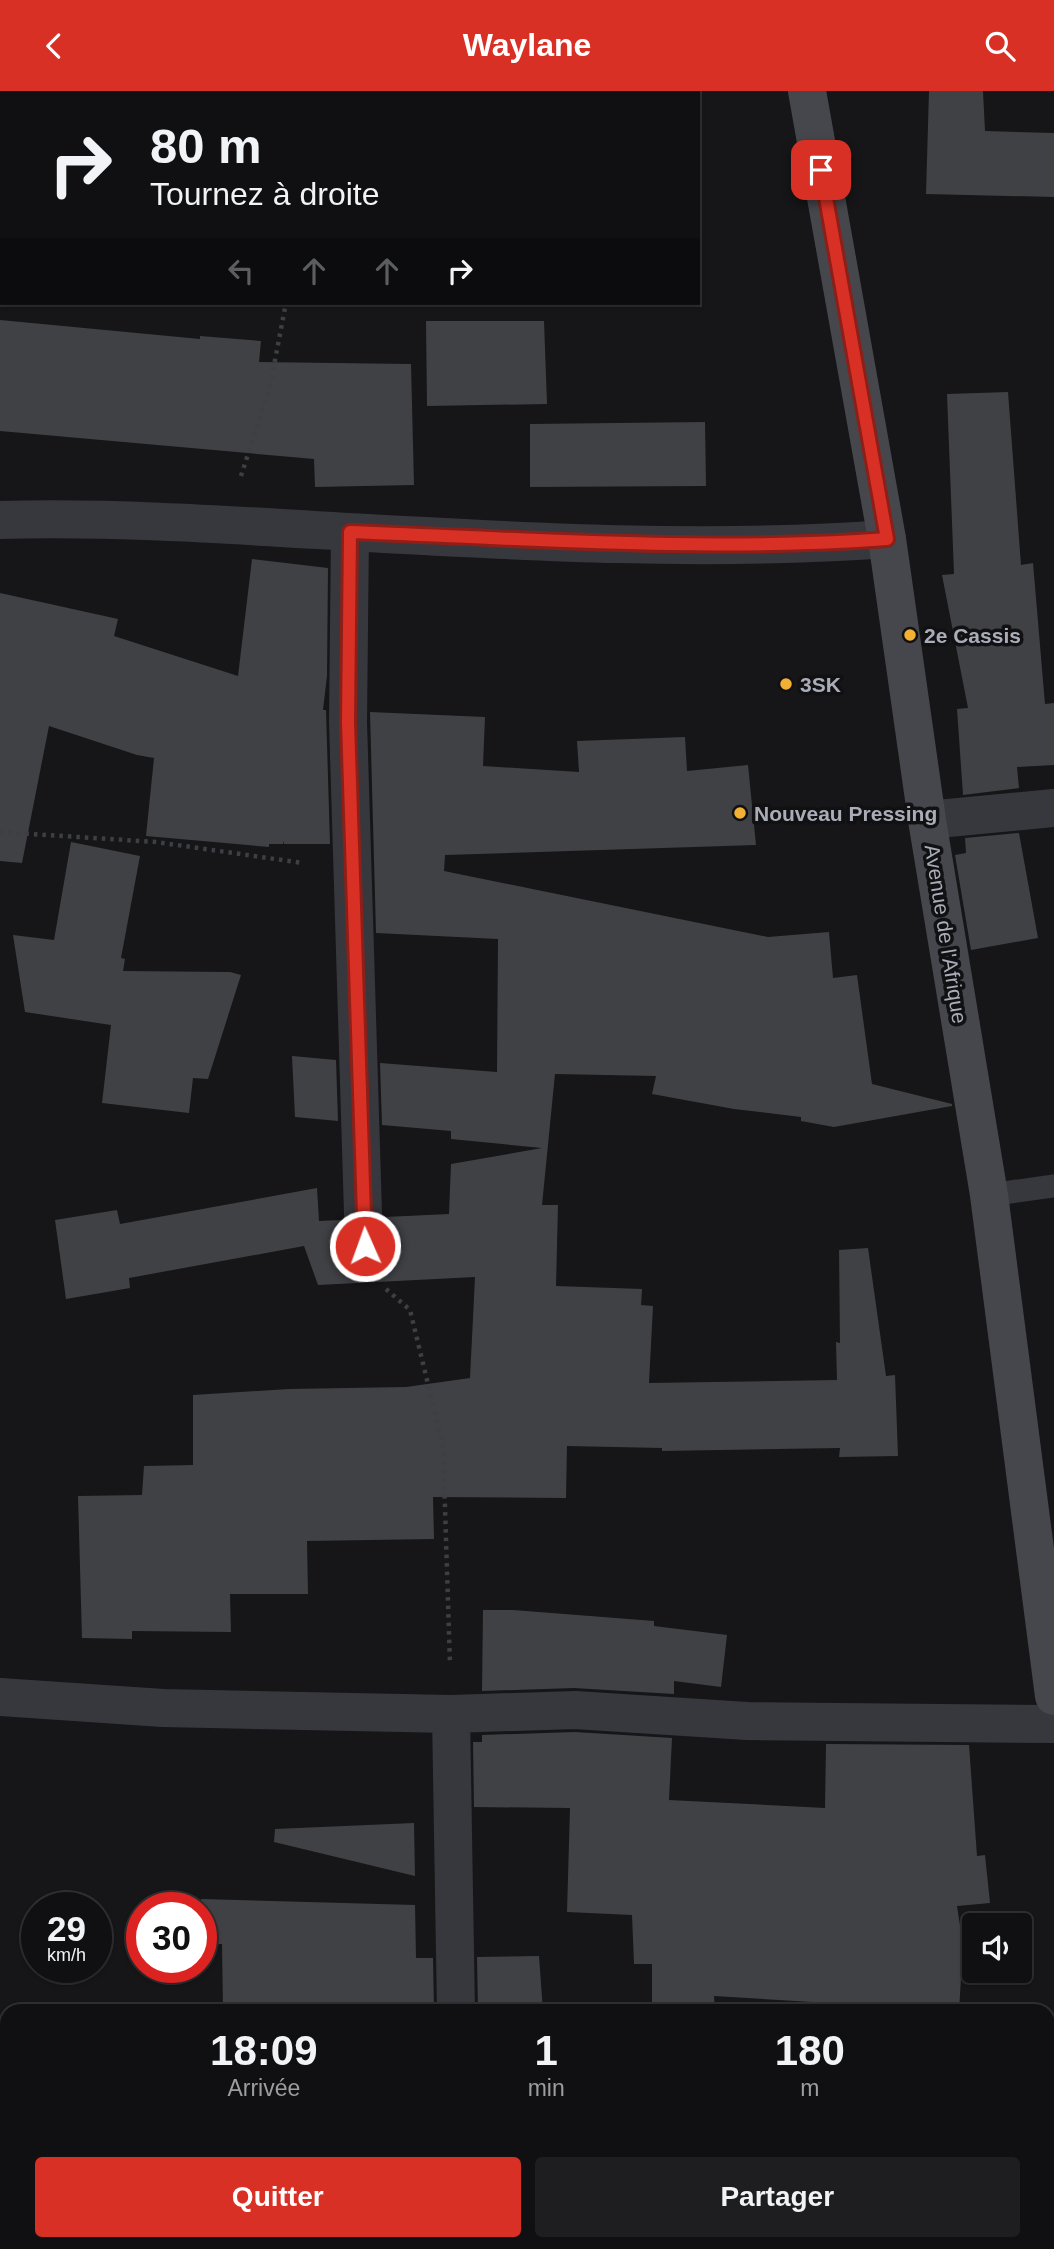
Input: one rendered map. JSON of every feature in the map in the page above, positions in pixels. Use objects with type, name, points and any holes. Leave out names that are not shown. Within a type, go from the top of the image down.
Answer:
[{"type":"main road","name":"Avenue de l'Afrique","points":[[807,91],[887,539],[927,820],[1042,1518],[1054,1696]]},
{"type":"street","points":[[0,520],[224,523],[350,532],[616,544],[817,544],[887,539]]},
{"type":"street","points":[[350,532],[348,722],[365,1246]]},
{"type":"street","points":[[927,820],[1054,808]]},
{"type":"street","points":[[0,1697],[163,1708],[451,1714],[575,1710],[747,1721],[1054,1724]]},
{"type":"street","points":[[451,1714],[456,2004]]},
{"type":"lane","points":[[989,1195],[1054,1186]]},
{"type":"path","points":[[224,523],[270,386],[286,305]]},
{"type":"path","points":[[0,832],[156,842],[353,870]]},
{"type":"path","points":[[365,1246],[378,1282],[410,1310],[443,1445],[451,1714]]},
{"type":"building","points":[[929,91],[983,91],[985,131],[1054,133],[1054,197],[926,194]]},
{"type":"building","points":[[0,320],[200,339],[200,336],[261,341],[259,362],[411,364],[414,485],[315,487],[314,459],[0,431]]},
{"type":"building","points":[[426,321],[544,321],[547,404],[427,406]]},
{"type":"building","points":[[1008,392],[1021,565],[1033,563],[1045,704],[1054,703],[1054,765],[1017,767],[1019,788],[963,795],[957,709],[968,708],[942,575],[954,574],[947,394]]},
{"type":"building","points":[[705,422],[706,486],[530,487],[530,424]]},
{"type":"building","points":[[252,559],[328,568],[327,676],[323,710],[326,710],[330,844],[284,844],[283,841],[283,844],[269,844],[269,847],[146,836],[154,758],[49,726],[22,863],[0,861],[0,593],[118,619],[114,636],[238,676]]},
{"type":"building","points":[[370,712],[485,717],[483,766],[579,772],[577,741],[685,737],[687,771],[748,765],[756,845],[445,855],[444,871],[768,937],[829,932],[833,978],[857,975],[872,1084],[952,1106],[834,1127],[801,1121],[801,1117],[734,1109],[652,1094],[656,1076],[555,1074],[542,1205],[558,1205],[556,1286],[642,1289],[641,1305],[653,1306],[649,1383],[837,1380],[836,1342],[840,1343],[839,1250],[868,1248],[886,1376],[895,1375],[898,1456],[839,1457],[840,1448],[662,1451],[662,1448],[567,1446],[566,1498],[433,1497],[434,1539],[307,1541],[308,1594],[230,1594],[231,1632],[132,1631],[132,1639],[82,1638],[78,1496],[142,1495],[144,1466],[193,1465],[193,1395],[289,1389],[406,1387],[470,1378],[475,1277],[318,1285],[304,1246],[129,1278],[130,1288],[66,1299],[55,1220],[117,1210],[120,1224],[317,1188],[319,1221],[341,1220],[345,1257],[354,1266],[365,1268],[376,1264],[384,1256],[385,1217],[449,1214],[451,1164],[542,1148],[451,1139],[451,1131],[382,1125],[380,1063],[497,1072],[498,939],[376,933]]},
{"type":"building","points":[[1019,833],[1038,938],[971,950],[955,855],[966,853],[965,838]]},
{"type":"building","points":[[71,842],[140,856],[121,958],[125,959],[123,971],[230,972],[241,975],[208,1079],[193,1078],[189,1113],[102,1103],[111,1025],[25,1012],[13,935],[54,940]]},
{"type":"building","points":[[292,1056],[336,1060],[338,1121],[295,1117]]},
{"type":"building","points":[[483,1610],[654,1621],[654,1626],[727,1635],[721,1687],[674,1681],[674,1694],[574,1688],[482,1691]]},
{"type":"building","points":[[575,1732],[672,1738],[669,1800],[825,1808],[826,1744],[969,1745],[977,1856],[985,1855],[990,1903],[957,1906],[962,1938],[959,2004],[846,2004],[714,1996],[715,2004],[652,2004],[652,1964],[634,1964],[632,1915],[567,1912],[570,1808],[474,1807],[473,1742],[482,1742],[482,1735]]},
{"type":"building","points":[[414,1823],[415,1876],[274,1842],[275,1829]]},
{"type":"building","points":[[217,1899],[415,1905],[416,1958],[433,1958],[434,2004],[223,2004],[222,1944],[217,1944]]},
{"type":"building","points":[[539,1956],[542,2004],[478,2004],[477,1957]]},
{"type":"place","name":"2e Cassis","points":[[910,635]]},
{"type":"place","name":"3SK","points":[[786,684]]},
{"type":"place","name":"Nouveau Pressing","points":[[740,813]]},
{"type":"route","points":[[365,1246],[355,1004],[348,722],[350,532],[616,544],[817,544],[887,539],[821,170]]}]
